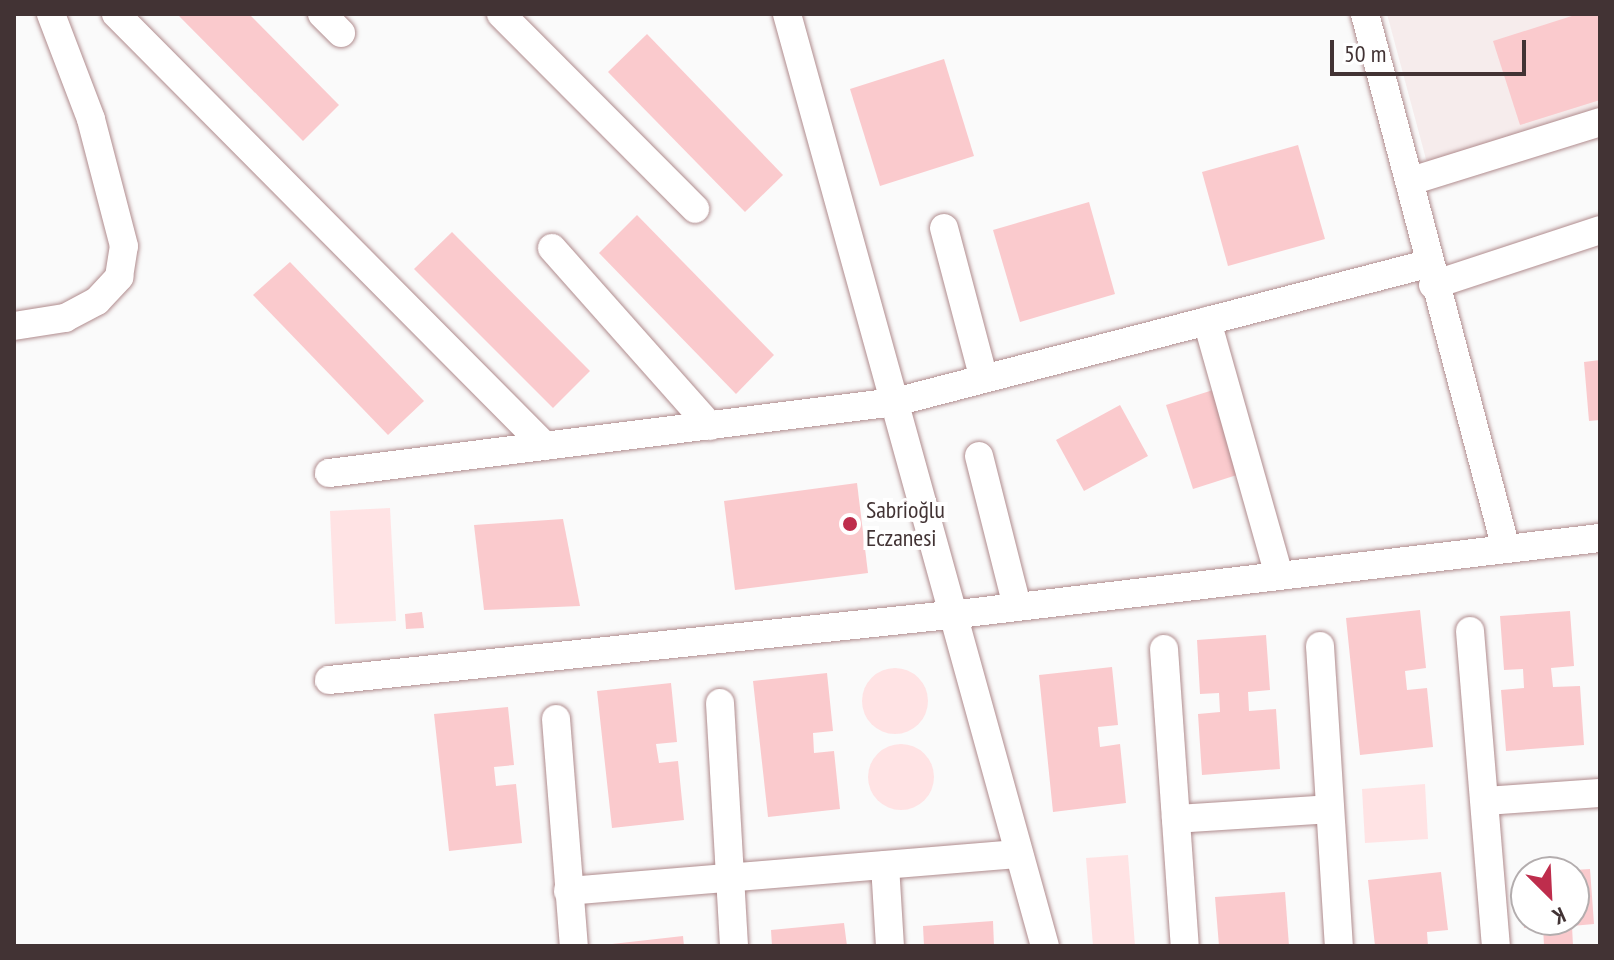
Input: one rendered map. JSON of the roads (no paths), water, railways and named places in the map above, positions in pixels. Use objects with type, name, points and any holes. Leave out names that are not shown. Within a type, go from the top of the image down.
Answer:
[{"type":"street","points":[[14,326],[65,318],[97,301],[119,277],[124,246],[95,133],[51,14]]},
{"type":"street","points":[[116,14],[545,446]]},
{"type":"street","points":[[501,14],[695,209]]},
{"type":"street","points":[[787,14],[895,402],[950,615],[1045,946]]},
{"type":"street","points":[[1365,14],[1411,181],[1430,274],[1505,545]]},
{"type":"street","points":[[1411,181],[1600,122]]},
{"type":"street","points":[[944,228],[984,379]]},
{"type":"street","points":[[329,473],[895,402],[1207,321],[1430,274],[1600,230]]},
{"type":"street","points":[[552,248],[710,426]]},
{"type":"street","points":[[1207,321],[1278,572]]},
{"type":"street","points":[[979,456],[1017,606]]},
{"type":"street","points":[[329,680],[950,615],[1505,545],[1600,538]]},
{"type":"street","points":[[1470,631],[1496,946]]},
{"type":"street","points":[[1320,646],[1339,946]]},
{"type":"street","points":[[1164,649],[1185,946]]},
{"type":"street","points":[[720,703],[734,946]]},
{"type":"street","points":[[556,719],[574,946]]},
{"type":"street","points":[[1485,801],[1600,793]]},
{"type":"street","points":[[1176,819],[1330,809]]},
{"type":"street","points":[[568,891],[1018,854]]},
{"type":"street","points":[[885,865],[890,946]]},
{"type":"place","name":"Sabrioğlu Eczanesi","points":[[850,524]]}]
